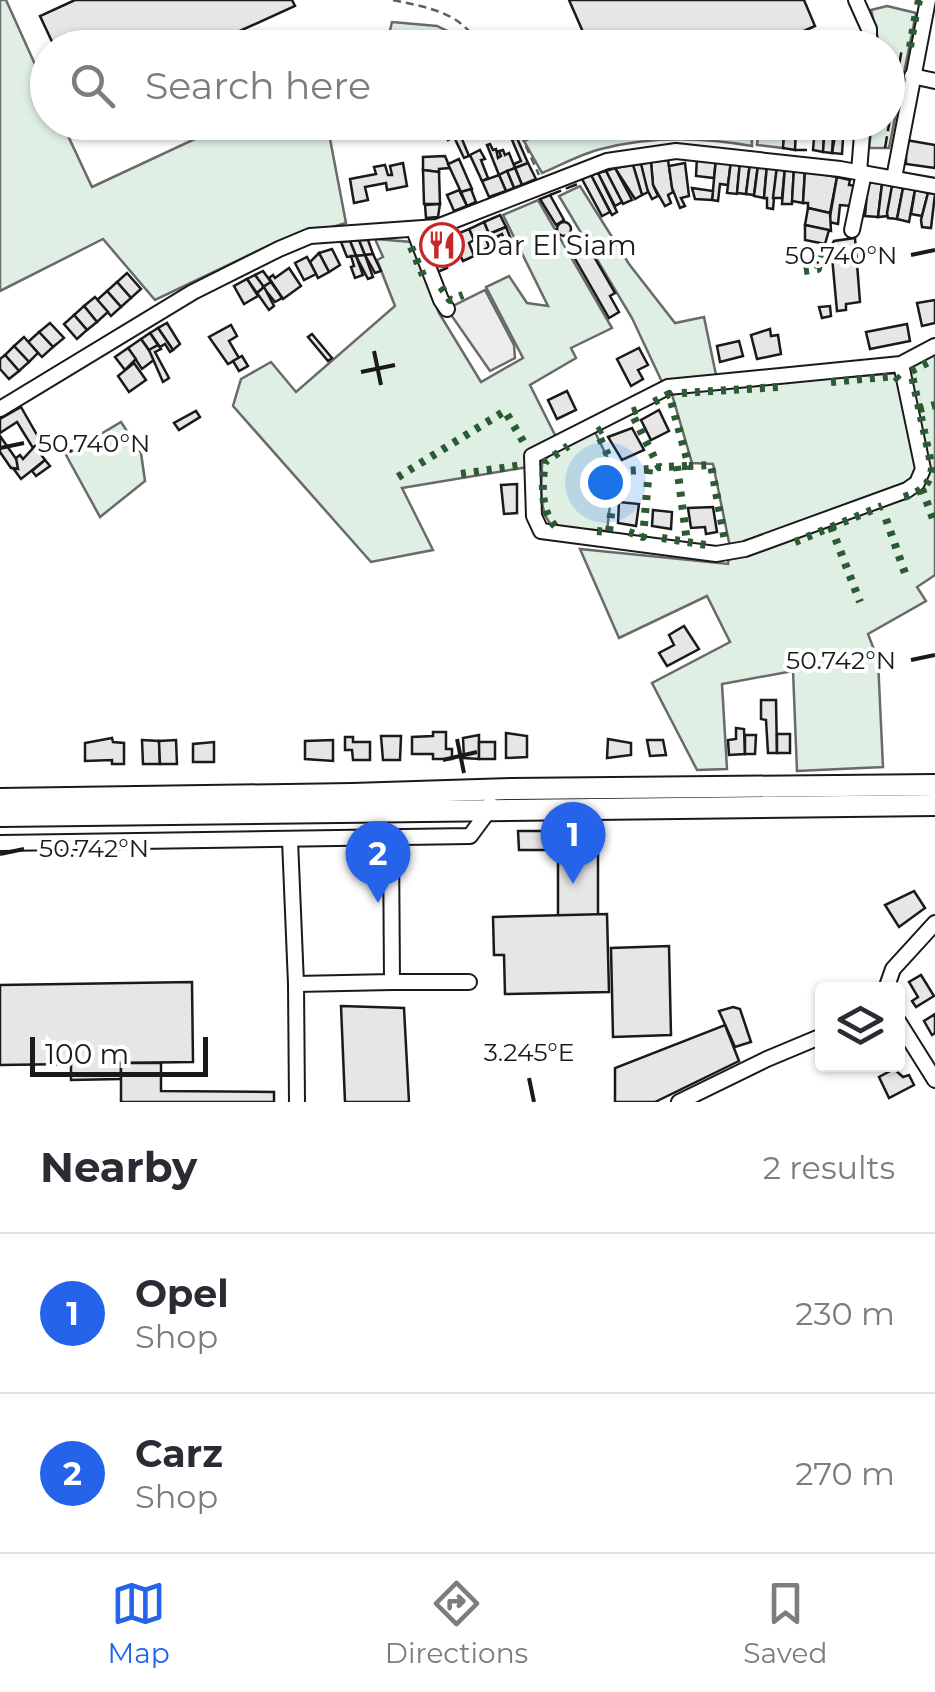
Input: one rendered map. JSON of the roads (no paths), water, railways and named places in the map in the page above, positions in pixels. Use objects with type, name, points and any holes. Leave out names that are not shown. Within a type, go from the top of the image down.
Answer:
[{"type":"highway","points":[[0,799],[579,798],[935,786]]},
{"type":"highway","points":[[579,798],[935,805]]},
{"type":"highway","points":[[0,816],[490,799]]},
{"type":"street","points":[[856,0],[870,30]]},
{"type":"street","points":[[905,116],[930,6]]},
{"type":"street","points":[[912,76],[935,81]]},
{"type":"street","points":[[852,230],[862,140]]},
{"type":"street","points":[[894,178],[901,140]]},
{"type":"street","points":[[0,409],[193,292],[310,236],[438,227],[607,161],[676,151],[935,186]]},
{"type":"street","points":[[414,230],[447,309]]},
{"type":"street","points":[[901,364],[924,469],[918,483],[907,490],[745,550],[716,554],[541,531],[534,516],[532,456],[668,387],[901,364],[935,346]]},
{"type":"street","points":[[0,843],[470,836],[490,799]]},
{"type":"street","points":[[390,838],[392,982]]},
{"type":"street","points":[[290,840],[297,1102]]},
{"type":"street","points":[[889,982],[893,969],[935,923]]},
{"type":"street","points":[[296,984],[469,982]]},
{"type":"street","points":[[905,1032],[935,1080]]},
{"type":"street","points":[[678,1102],[815,1039]]},
{"type":"place","name":"Dar El Siam","points":[[442,245]]},
{"type":"place","name":"Opel","points":[[573,884]]},
{"type":"place","name":"Carz","points":[[378,903]]}]
